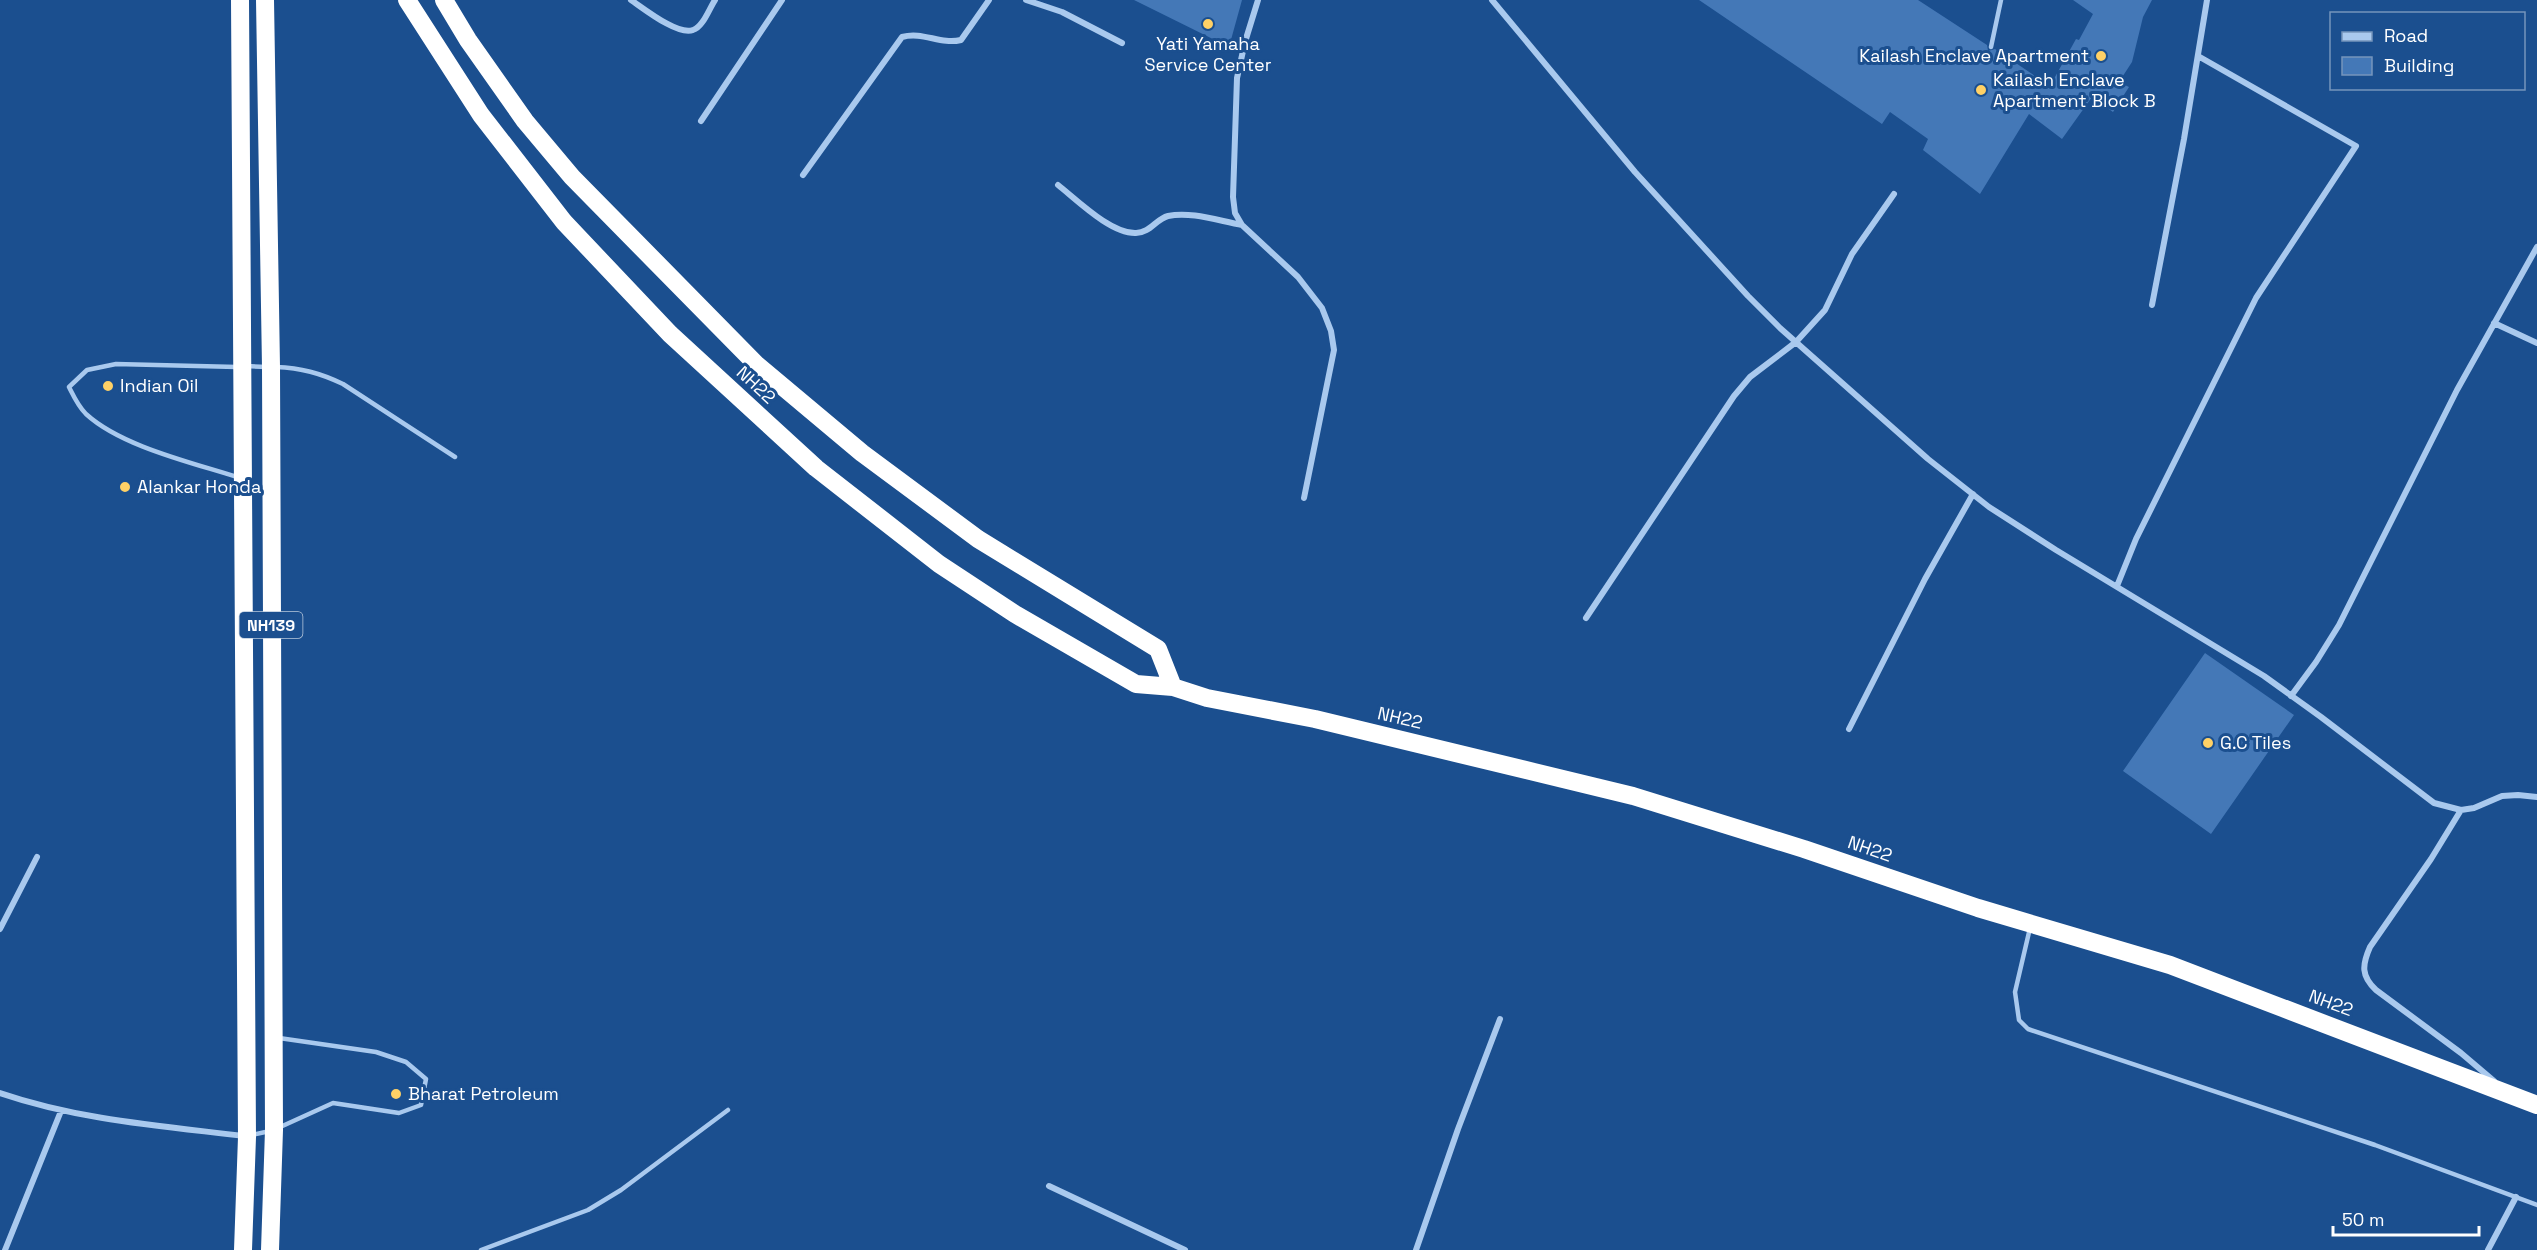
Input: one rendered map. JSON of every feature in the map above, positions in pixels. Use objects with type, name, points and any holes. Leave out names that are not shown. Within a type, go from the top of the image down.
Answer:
[{"type":"highway","name":"NH139","points":[[240,0],[247,1137],[243,1250]]},
{"type":"highway","name":"NH139","points":[[265,0],[271,367],[274,1130],[270,1250]]},
{"type":"highway","name":"NH22","points":[[407,0],[481,116],[564,222],[670,334],[816,468],[939,564],[1014,614],[1136,684],[1173,687],[1207,698],[1315,719],[1633,796],[1804,849],[2031,924],[2170,965],[2537,1105]]},
{"type":"highway","name":"NH22","points":[[444,0],[525,121],[572,177],[757,365],[862,453],[978,539],[1158,649],[1173,687]]},
{"type":"street","points":[[631,0],[670,26],[683,31],[692,31],[699,26],[715,0]]},
{"type":"street","points":[[700,121],[782,0]]},
{"type":"street","points":[[803,175],[902,37],[913,34],[950,43],[961,40],[989,0]]},
{"type":"street","points":[[1026,0],[1062,12],[1122,43]]},
{"type":"street","points":[[1258,0],[1237,78],[1233,197],[1235,213],[1242,225],[1313,294],[1322,308],[1331,331],[1334,350],[1304,498]]},
{"type":"street","points":[[1492,0],[1635,172],[1748,296],[1796,342],[1928,459],[1973,494],[2056,550],[2226,652],[2291,696],[2434,803],[2461,810],[2474,808],[2502,796],[2537,797]]},
{"type":"street","points":[[2152,305],[2207,0]]},
{"type":"street","points":[[2117,586],[2136,539],[2256,298],[2356,146],[2198,56]]},
{"type":"street","points":[[1058,185],[1110,225],[1137,234],[1149,230],[1166,216],[1179,215],[1242,225]]},
{"type":"street","points":[[1586,618],[1734,396],[1767,362],[1796,342],[1825,310],[1852,254],[1894,194]]},
{"type":"street","points":[[2291,696],[2339,625],[2440,421],[2537,247]]},
{"type":"street","points":[[2494,323],[2537,343]]},
{"type":"street","points":[[1849,729],[1925,579],[1973,494]]},
{"type":"street","points":[[2461,810],[2431,860],[2370,947],[2364,961],[2363,972],[2367,982],[2376,990],[2461,1053],[2511,1096]]},
{"type":"street","points":[[0,929],[37,857]]},
{"type":"street","points":[[1416,1250],[1458,1129],[1500,1019]]},
{"type":"street","points":[[0,1093],[61,1111],[247,1137]]},
{"type":"street","points":[[5,1250],[61,1111]]},
{"type":"street","points":[[1049,1186],[1185,1250]]},
{"type":"street","points":[[2488,1250],[2516,1197]]},
{"type":"lane","points":[[1991,47],[2001,0]]},
{"type":"lane","points":[[243,479],[168,456],[101,426],[77,404],[69,387],[87,370],[116,364],[302,369],[324,374],[343,384],[455,457]]},
{"type":"lane","points":[[2031,924],[2015,992],[2015,1007],[2019,1020],[2028,1029],[2375,1145],[2537,1205]]},
{"type":"lane","points":[[247,1137],[274,1130],[333,1103],[399,1113],[421,1105],[426,1079],[406,1062],[376,1052],[273,1037]]},
{"type":"lane","points":[[481,1250],[588,1210],[621,1190],[728,1110]]},
{"type":"building","name":"Yati Yamaha Service Center","points":[[1134,0],[1242,0],[1229,47]]},
{"type":"building","points":[[1699,0],[1918,0],[1987,45],[1988,51],[1995,49],[2050,86],[2093,14],[2073,0],[2152,0],[2143,17],[2132,62],[2119,82],[2129,87],[2113,112],[2092,97],[2062,139],[2029,114],[1980,194],[1923,150],[1928,139],[1890,112],[1882,124]]},
{"type":"building","name":"G.C Tiles","points":[[2205,653],[2294,715],[2211,834],[2123,771]]},
{"type":"place","name":"Yati Yamaha Service Center","points":[[1208,24]]},
{"type":"place","name":"Kailash Enclave Apartment","points":[[2101,56]]},
{"type":"place","name":"Kailash Enclave Apartment Block B","points":[[1981,90]]},
{"type":"place","name":"Indian Oil","points":[[108,386]]},
{"type":"place","name":"Alankar Honda","points":[[125,487]]},
{"type":"place","name":"G.C Tiles","points":[[2208,743]]},
{"type":"place","name":"Bharat Petroleum","points":[[396,1094]]}]
